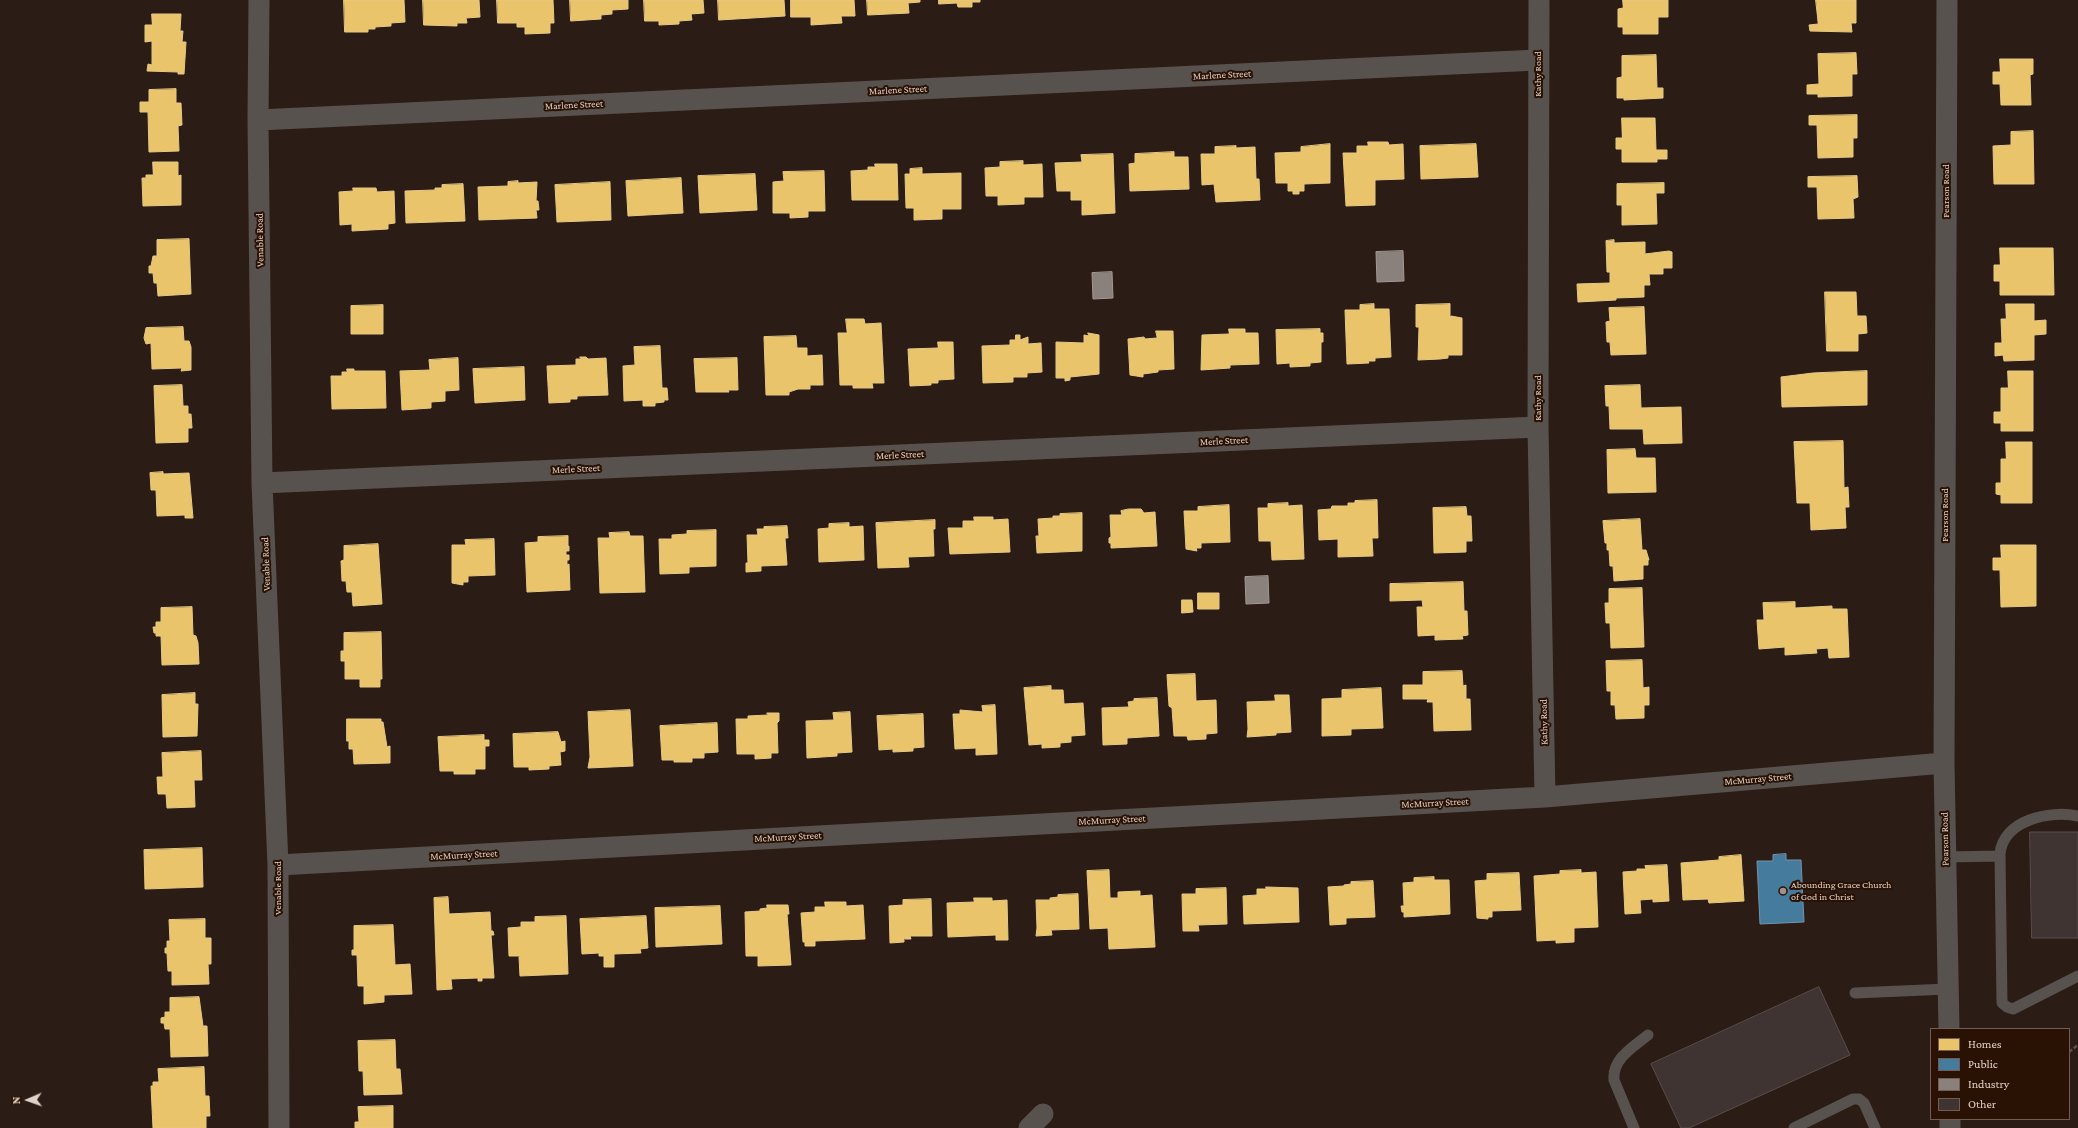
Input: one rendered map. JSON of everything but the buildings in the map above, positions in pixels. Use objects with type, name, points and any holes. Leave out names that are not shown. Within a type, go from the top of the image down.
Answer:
[{"type":"street","name":"Venable Road","points":[[259,0],[258,120],[262,483],[278,864],[279,1128]]},
{"type":"street","name":"Kathy Road","points":[[1538,0],[1538,427],[1545,797]]},
{"type":"street","name":"Pearson Road","points":[[1947,0],[1944,763],[1949,1028]]},
{"type":"street","name":"Marlene Street","points":[[258,120],[1538,60]]},
{"type":"street","name":"Merle Street","points":[[262,483],[1538,427]]},
{"type":"street","name":"McMurray Street","points":[[278,864],[1545,797],[1944,763]]},
{"type":"lane","points":[[2078,816],[2053,814],[2027,821],[2009,832],[2003,838],[2000,856],[2002,1003],[2007,1008],[2013,1009],[2078,976]]},
{"type":"lane","points":[[1946,857],[2000,856]]},
{"type":"lane","points":[[1855,993],[1948,989]]},
{"type":"lane","points":[[1634,1128],[1614,1080],[1613,1073],[1619,1060],[1648,1035]]},
{"type":"lane","points":[[1794,1128],[1853,1099],[1859,1099],[1864,1103],[1875,1128]]},
{"type":"path","points":[[2070,1051],[2078,1045]]},
{"type":"place","name":"Abounding Grace Church of God in Christ","points":[[1783,891]]}]
